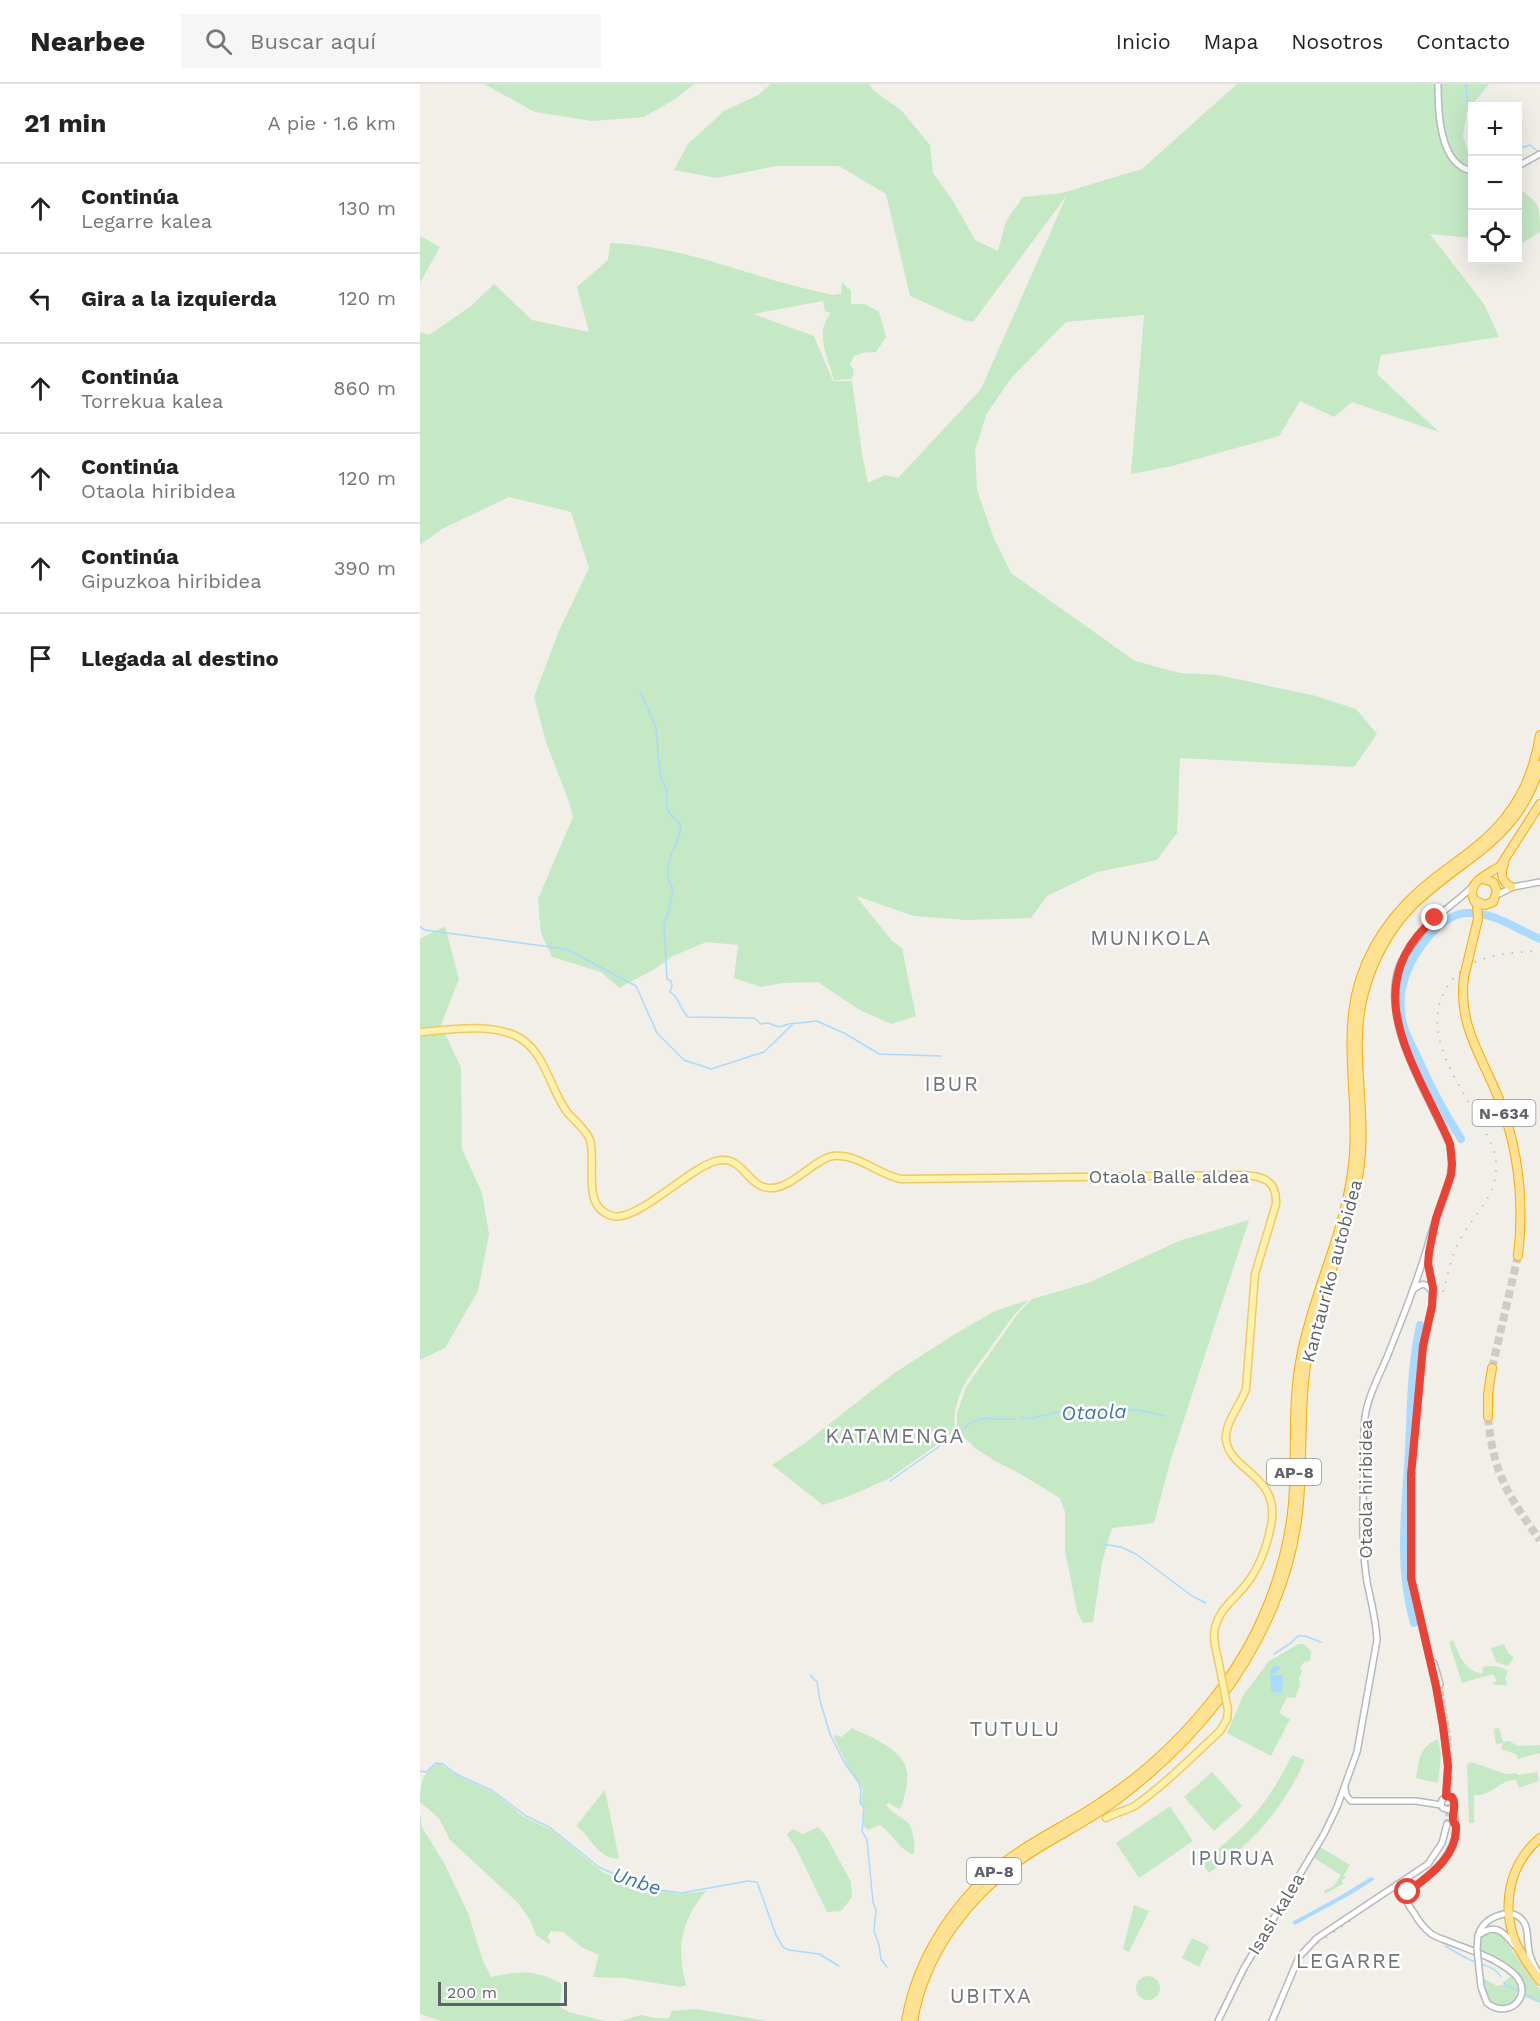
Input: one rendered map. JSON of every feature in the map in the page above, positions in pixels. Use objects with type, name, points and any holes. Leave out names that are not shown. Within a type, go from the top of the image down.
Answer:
[{"type":"highway","name":"AP-8","points":[[1534,774],[1540,735]]},
{"type":"highway","name":"AP-8","points":[[1534,774],[1540,765]]},
{"type":"highway","name":"Kantauriko autobidea","points":[[906,2021],[914,1985],[942,1939],[970,1905],[1001,1875],[1030,1853],[1114,1797],[1172,1753],[1217,1702],[1257,1641],[1281,1586],[1293,1540],[1299,1505],[1302,1403],[1306,1364],[1315,1322],[1353,1208],[1361,1152],[1354,1052],[1364,992],[1371,970],[1389,935],[1410,908],[1503,831],[1524,804],[1534,774]]},
{"type":"highway","points":[[1502,865],[1473,886],[1473,899],[1479,914],[1497,895],[1494,883],[1502,865],[1540,804]]},
{"type":"highway","points":[[1509,855],[1501,874],[1504,882],[1512,887]]},
{"type":"highway","points":[[1482,879],[1494,883]]},
{"type":"highway","points":[[1473,899],[1481,905],[1489,904]]},
{"type":"highway","name":"N-634","points":[[1479,914],[1464,977],[1462,1001],[1465,1021],[1502,1106],[1512,1140],[1520,1197],[1521,1227],[1518,1256]]},
{"type":"highway","points":[[1488,1417],[1488,1394],[1492,1368]]},
{"type":"highway","points":[[1540,1838],[1521,1860],[1510,1888],[1509,1920],[1515,1941],[1540,1979]]},
{"type":"highway","name":"Kantauriko autobidea","points":[[913,2021],[922,1985],[942,1939]]},
{"type":"main road","name":"Otaola Balle aldea","points":[[420,1032],[489,1029],[505,1031],[527,1043],[542,1063],[558,1098],[589,1137],[592,1150],[594,1200],[601,1210],[613,1216],[627,1216],[715,1161],[734,1162],[755,1183],[772,1189],[833,1156],[853,1159],[891,1177],[901,1179],[1242,1175],[1259,1176],[1267,1180],[1276,1195],[1276,1204],[1256,1274],[1246,1389],[1241,1403],[1228,1423],[1225,1439],[1233,1457],[1265,1487],[1272,1516],[1268,1544],[1252,1577],[1219,1617],[1214,1630],[1228,1710],[1227,1719],[1220,1731],[1156,1788],[1132,1807],[1106,1818]]},
{"type":"street","points":[[1438,84],[1437,111],[1450,157],[1458,165],[1468,169]]},
{"type":"street","points":[[1522,164],[1540,154]]},
{"type":"street","points":[[1497,895],[1512,887],[1540,882]]},
{"type":"street","points":[[1494,883],[1512,887]]},
{"type":"street","points":[[1461,898],[1473,886]]},
{"type":"street","points":[[1461,898],[1473,899]]},
{"type":"street","name":"Otaola hiribidea","points":[[1337,1807],[1357,1752],[1377,1640],[1365,1558],[1363,1487],[1365,1415],[1413,1290],[1451,1175],[1452,1164],[1450,1144],[1400,1034],[1395,1013],[1395,999],[1400,965],[1410,948],[1431,922],[1461,898]]},
{"type":"street","points":[[1436,1218],[1429,1252],[1432,1306],[1423,1346],[1411,1475],[1411,1578],[1440,1684]]},
{"type":"street","points":[[1413,1290],[1420,1284],[1424,1284],[1429,1286],[1433,1293]]},
{"type":"street","points":[[1420,1613],[1436,1686],[1448,1762],[1446,1796],[1442,1800],[1442,1807],[1453,1820]]},
{"type":"street","points":[[1345,1786],[1346,1795],[1351,1801],[1416,1801],[1449,1810],[1454,1807]]},
{"type":"street","points":[[1446,1796],[1454,1799],[1453,1820],[1456,1830],[1448,1854],[1436,1869],[1409,1891],[1406,1900],[1427,1931],[1506,1968],[1519,1978],[1522,1994],[1515,2007],[1500,2011],[1486,2003],[1481,1988],[1477,1949],[1481,1927],[1488,1919],[1504,1914]]},
{"type":"street","name":"Isasi kalea","points":[[1218,2021],[1249,1960],[1324,1834],[1337,1807]]},
{"type":"street","points":[[1272,2021],[1299,1957],[1306,1948],[1317,1938],[1420,1871],[1437,1854],[1447,1824]]},
{"type":"street","points":[[1514,1914],[1523,1919],[1526,1924],[1530,1957],[1540,1979]]},
{"type":"street","points":[[1478,1936],[1490,1929],[1498,1930],[1506,1935],[1522,1954]]},
{"type":"green space","points":[[484,84],[694,84],[675,99],[644,117],[592,121],[535,112]]},
{"type":"green space","points":[[771,84],[869,84],[874,91],[901,110],[930,145],[933,173],[953,201],[975,240],[998,251],[1006,221],[1023,197],[1062,193],[1142,169],[1237,84],[1489,84],[1474,102],[1468,102],[1463,136],[1468,151],[1468,238],[1430,234],[1484,304],[1499,337],[1381,355],[1377,374],[1439,432],[1352,402],[1334,417],[1300,401],[1279,436],[1172,466],[1131,474],[1144,315],[1066,322],[1012,377],[987,413],[975,450],[977,490],[993,536],[1011,573],[1135,661],[1180,673],[1218,675],[1316,696],[1356,709],[1377,734],[1354,767],[1180,758],[1177,833],[1157,860],[1097,872],[1047,896],[1031,918],[966,920],[914,916],[856,896],[892,941],[902,948],[916,1016],[891,1024],[860,1010],[818,982],[782,983],[761,987],[734,978],[738,945],[706,942],[671,957],[655,969],[619,988],[601,972],[552,957],[541,933],[538,899],[573,817],[546,742],[534,697],[558,633],[589,568],[571,512],[509,497],[442,529],[420,545],[420,332],[429,335],[471,306],[494,284],[532,320],[589,332],[577,287],[608,260],[610,243],[671,251],[833,295],[841,294],[842,282],[851,291],[851,304],[865,304],[879,312],[886,337],[876,352],[854,356],[850,364],[854,370],[852,379],[834,380],[823,337],[823,328],[831,313],[825,311],[823,301],[753,314],[814,336],[833,381],[852,381],[868,483],[885,475],[898,478],[981,389],[1067,195],[973,322],[964,320],[910,296],[886,194],[839,166],[776,166],[717,178],[674,170],[688,144],[724,111],[758,95]]},
{"type":"green space","points":[[1522,191],[1537,205],[1540,215],[1540,232],[1522,243]]},
{"type":"green space","points":[[420,236],[440,247],[420,283]]},
{"type":"green space","points":[[445,926],[459,979],[441,1025],[461,1068],[462,1149],[482,1193],[489,1234],[478,1291],[445,1348],[420,1360],[420,939]]},
{"type":"green space","points":[[1249,1220],[1170,1462],[1154,1523],[1112,1528],[1102,1562],[1093,1622],[1083,1623],[1077,1611],[1065,1552],[1065,1512],[1060,1498],[993,1460],[975,1448],[957,1430],[957,1414],[966,1387],[1019,1312],[1032,1299],[1088,1283],[1179,1241]]},
{"type":"green space","points":[[1029,1300],[1010,1321],[965,1384],[956,1405],[955,1432],[890,1478],[823,1505],[772,1465],[805,1443],[893,1374],[950,1337],[995,1311]]},
{"type":"green space","points":[[1453,1640],[1463,1661],[1476,1672],[1482,1674],[1483,1667],[1490,1666],[1508,1671],[1505,1678],[1507,1685],[1494,1685],[1493,1683],[1497,1681],[1493,1674],[1462,1683],[1449,1642]]},
{"type":"green space","points":[[1299,1644],[1304,1644],[1311,1651],[1310,1661],[1304,1662],[1300,1668],[1302,1671],[1299,1678],[1300,1685],[1295,1698],[1287,1697],[1279,1713],[1290,1719],[1271,1756],[1227,1733],[1243,1696],[1269,1661]]},
{"type":"green space","points":[[1504,1644],[1509,1654],[1514,1657],[1508,1666],[1496,1662],[1491,1648]]},
{"type":"green space","points":[[852,1728],[885,1744],[899,1756],[904,1764],[907,1780],[902,1806],[899,1809],[888,1803],[886,1805],[911,1827],[914,1841],[913,1855],[901,1847],[880,1825],[867,1830],[863,1825],[865,1809],[861,1803],[863,1789],[848,1767],[834,1737],[836,1735],[842,1737]]},
{"type":"green space","points":[[1499,1728],[1503,1742],[1509,1741],[1518,1746],[1540,1745],[1540,1753],[1518,1759],[1516,1754],[1501,1749],[1503,1743],[1496,1744],[1494,1729]]},
{"type":"green space","points":[[1438,1739],[1441,1755],[1438,1783],[1416,1778],[1423,1750]]},
{"type":"green space","points":[[1292,1755],[1305,1760],[1277,1809],[1253,1837],[1209,1873],[1201,1862],[1230,1839],[1254,1815],[1274,1788]]},
{"type":"green space","points":[[1471,1762],[1506,1774],[1537,1772],[1539,1781],[1519,1788],[1516,1780],[1510,1780],[1486,1793],[1474,1795],[1474,1823],[1469,1823],[1467,1764]]},
{"type":"green space","name":"Unbe","points":[[439,1763],[456,1775],[496,1794],[524,1817],[551,1830],[604,1873],[639,1887],[679,1894],[706,1891],[691,1913],[683,1935],[681,1958],[686,1985],[681,1987],[624,1978],[593,1977],[599,1955],[583,1948],[563,1932],[551,1931],[547,1937],[550,1940],[549,1944],[536,1935],[530,1920],[518,1903],[450,1840],[439,1818],[420,1802],[422,1784],[426,1774]]},
{"type":"green space","points":[[1212,1772],[1242,1806],[1214,1831],[1184,1797]]},
{"type":"green space","name":"Unbe","points":[[605,1790],[619,1859],[605,1855],[576,1826]]},
{"type":"green space","points":[[1170,1806],[1193,1841],[1139,1878],[1116,1843]]},
{"type":"green space","points":[[420,1814],[422,1827],[445,1865],[468,1913],[483,1961],[491,1977],[527,1973],[552,1979],[562,1984],[560,2007],[569,2012],[605,2021],[441,2021],[420,2014]]},
{"type":"green space","points":[[818,1827],[826,1836],[851,1882],[852,1897],[841,1911],[827,1912],[787,1834],[793,1829],[803,1834]]},
{"type":"green space","points":[[1320,1847],[1350,1865],[1344,1875],[1346,1877],[1342,1880],[1343,1884],[1325,1894],[1324,1891],[1334,1886],[1341,1875],[1314,1858]]},
{"type":"green space","points":[[1134,1905],[1149,1911],[1129,1952],[1123,1949]]},
{"type":"green space","points":[[1487,1933],[1498,1933],[1505,1940],[1540,1990],[1540,2003],[1525,1997],[1522,1980],[1512,1968],[1480,1953],[1480,1940]]},
{"type":"green space","points":[[1192,1938],[1209,1946],[1199,1967],[1182,1958]]},
{"type":"green space","points":[[1148,1976],[1157,1979],[1160,1988],[1157,1997],[1148,2000],[1139,1997],[1136,1988],[1139,1979]]},
{"type":"green space","points":[[1511,1976],[1518,1987],[1516,1998],[1504,2005],[1491,2002],[1484,1989],[1483,1978],[1497,1986],[1503,1985]]},
{"type":"green space","points":[[696,2009],[767,2021],[621,2021],[641,2015],[669,2018],[672,2011]]},
{"type":"water","points":[[1274,1665],[1279,1666],[1280,1669],[1274,1675],[1283,1675],[1282,1693],[1271,1691],[1270,1672]]},
{"type":"water","points":[[1371,1877],[1375,1879],[1350,1895],[1295,1925],[1292,1922],[1340,1896]]},
{"type":"waterway","points":[[1466,84],[1468,106]]},
{"type":"waterway","points":[[1522,148],[1530,145],[1540,153]]},
{"type":"waterway","points":[[640,692],[656,727],[661,778],[667,791],[667,810],[681,825],[668,865],[667,873],[673,888],[664,925],[667,979],[671,981],[672,986],[670,992],[685,1014],[688,1017],[754,1018],[761,1024],[768,1023],[779,1027],[817,1021],[846,1034],[879,1054],[941,1056]]},
{"type":"waterway","points":[[1461,1139],[1431,1087],[1404,1029],[1401,1002],[1406,974],[1426,939],[1456,915],[1467,913],[1487,915],[1540,939]]},
{"type":"waterway","points":[[420,927],[425,930],[566,949],[636,986],[657,1033],[684,1060],[711,1069],[764,1052],[792,1025]]},
{"type":"waterway","points":[[1414,1623],[1406,1579],[1404,1536],[1412,1387],[1420,1325]]},
{"type":"waterway","name":"Otaola","points":[[1021,1418],[1033,1418],[1058,1412],[1138,1410],[1166,1416]]},
{"type":"waterway","name":"Otaola","points":[[962,1430],[969,1424],[982,1419],[1015,1419]]},
{"type":"waterway","name":"Otaola","points":[[890,1481],[957,1434]]},
{"type":"waterway","points":[[1102,1544],[1121,1547],[1136,1554],[1192,1596],[1206,1603]]},
{"type":"waterway","points":[[1274,1654],[1298,1636],[1321,1642]]},
{"type":"waterway","points":[[810,1675],[817,1682],[830,1734],[861,1790],[860,1803],[864,1808],[862,1831],[867,1840],[873,1902],[876,1910],[874,1931],[881,1959],[887,1967]]},
{"type":"waterway","name":"Unbe","points":[[420,1771],[426,1772],[436,1763],[443,1764],[456,1774],[493,1791],[526,1816],[549,1827],[599,1867],[645,1888],[681,1893],[748,1881],[757,1882],[776,1935],[783,1947],[819,1954],[839,1966]]},
{"type":"waterway","points":[[1445,1946],[1476,1962]]},
{"type":"waterway","points":[[1480,1964],[1492,1968],[1501,1977]]},
{"type":"waterway","points":[[1504,1982],[1507,1986],[1519,1991]]},
{"type":"waterway","points":[[1526,1994],[1540,2002]]},
{"type":"tunnel","points":[[1492,1368],[1518,1256]]},
{"type":"tunnel","points":[[1488,1417],[1490,1437],[1498,1469],[1511,1497],[1540,1540]]},
{"type":"tunnel","points":[[1440,1684],[1449,1739],[1449,1762]]},
{"type":"tunnel","points":[[1447,1824],[1450,1778]]},
{"type":"railway","points":[[1443,1292],[1457,1246],[1492,1188],[1496,1162],[1487,1135],[1446,1059],[1437,1022],[1439,1005],[1447,987],[1456,976],[1476,962],[1488,957],[1540,951]]},
{"type":"railway","points":[[1304,1956],[1318,1943],[1356,1917]]},
{"type":"district","name":"MUNIKOLA","points":[[1151,938]]},
{"type":"district","name":"IBUR","points":[[952,1084]]},
{"type":"district","name":"KATAMENGA","points":[[895,1436]]},
{"type":"district","name":"TUTULU","points":[[1015,1729]]},
{"type":"district","name":"IPURUA","points":[[1233,1858]]},
{"type":"district","name":"LEGARRE","points":[[1349,1961]]},
{"type":"district","name":"UBITXA","points":[[991,1996]]},
{"type":"route","points":[[1408,1892],[1443,1862],[1456,1830],[1453,1820],[1455,1801],[1452,1797],[1446,1796],[1448,1766],[1436,1686],[1411,1578],[1411,1475],[1423,1346],[1432,1306],[1433,1288],[1428,1264],[1429,1252],[1436,1218],[1449,1184],[1452,1164],[1451,1148],[1400,1034],[1395,1013],[1400,965],[1420,934],[1435,918]]}]
